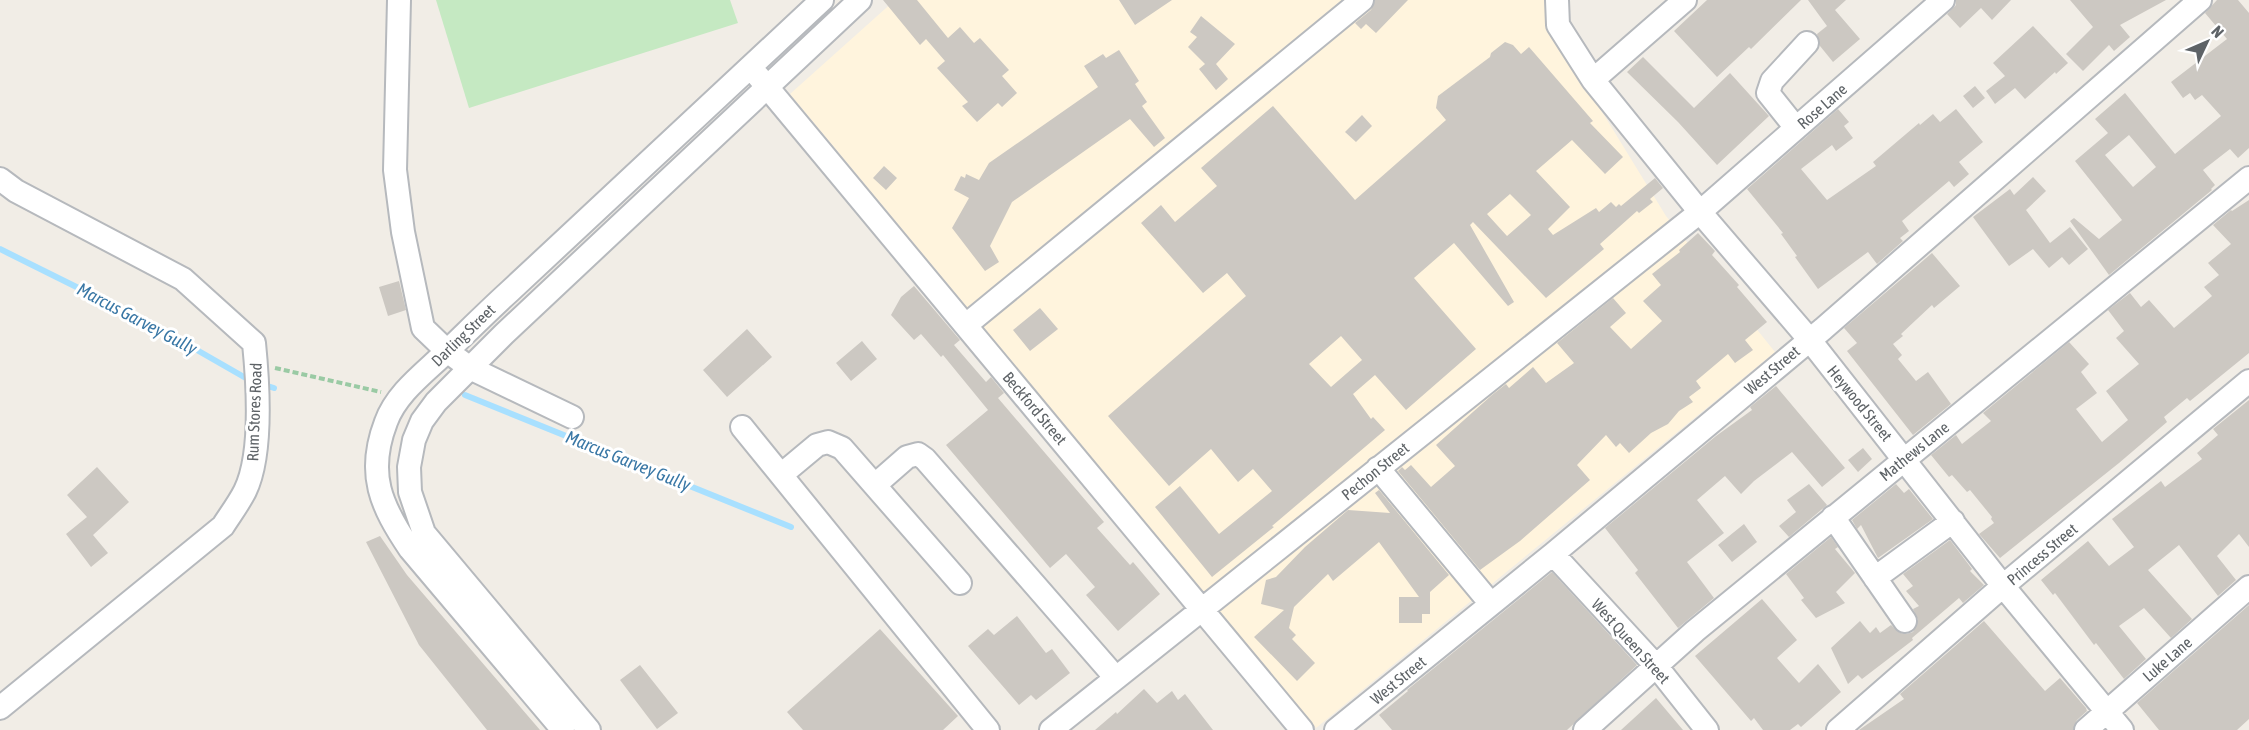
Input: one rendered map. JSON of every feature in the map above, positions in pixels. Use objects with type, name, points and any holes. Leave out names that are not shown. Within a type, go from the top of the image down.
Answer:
[{"type":"street","points":[[399,0],[395,170],[403,232],[423,328],[447,351],[470,368],[572,417]]},
{"type":"street","name":"Darling Street","points":[[563,730],[410,549],[384,506],[377,477],[377,461],[386,421],[397,402],[412,385],[485,314],[822,0]]},
{"type":"street","points":[[768,87],[860,0]]},
{"type":"street","points":[[966,325],[1362,0]]},
{"type":"street","name":"Heywood Street","points":[[1557,0],[1558,25],[1593,80],[1700,212],[1809,339],[2003,586],[2122,730]]},
{"type":"street","points":[[1593,80],[1685,0]]},
{"type":"street","name":"Rose Lane","points":[[1700,212],[1943,0]]},
{"type":"street","name":"West Street","points":[[1336,730],[1553,554],[1809,339],[2200,0]]},
{"type":"street","points":[[1796,128],[1768,93],[1772,81],[1807,43]]},
{"type":"street","name":"Beckford Street","points":[[749,68],[768,87],[1302,730]]},
{"type":"street","name":"Darling Street","points":[[589,730],[424,533],[410,492],[409,467],[414,440],[422,421],[436,402],[504,334],[768,87]]},
{"type":"street","name":"Mathews Lane","points":[[1585,730],[1695,631],[2249,178]]},
{"type":"street","name":"Rum Stores Road","points":[[0,179],[16,191],[183,279],[254,343],[257,427],[254,464],[246,490],[223,526],[0,708]]},
{"type":"street","name":"Pechon Street","points":[[1051,730],[1700,212]]},
{"type":"street","points":[[485,314],[504,334]]},
{"type":"street","name":"Princess Street","points":[[1838,730],[2003,586],[2249,381]]},
{"type":"street","points":[[742,427],[987,730]]},
{"type":"street","points":[[781,475],[817,445],[828,442],[842,448],[960,583]]},
{"type":"street","points":[[875,485],[907,457],[918,454],[925,459],[1116,678]]},
{"type":"street","points":[[1378,468],[1491,604]]},
{"type":"street","points":[[1833,517],[1905,621]]},
{"type":"street","points":[[1875,578],[1953,521]]},
{"type":"street","name":"West Queen Street","points":[[1553,554],[1657,667],[1707,730]]},
{"type":"street","name":"Luke Lane","points":[[2086,730],[2249,588]]},
{"type":"path","points":[[256,359],[374,390]]},
{"type":"shaded area","points":[[895,0],[1552,0],[1553,32],[1666,216],[1775,352],[1316,728],[790,94]]},
{"type":"green space","points":[[436,0],[730,0],[738,23],[469,108]]},
{"type":"building","points":[[883,0],[917,0],[948,38],[960,27],[974,43],[980,38],[1009,70],[1002,76],[1017,93],[1002,107],[998,103],[977,122],[962,106],[968,102],[937,68],[945,61],[926,39],[920,45]]},
{"type":"building","points":[[1119,0],[1172,0],[1135,25]]},
{"type":"building","points":[[1375,0],[1408,0],[1376,33],[1366,24],[1361,29],[1355,23],[1371,10]]},
{"type":"building","points":[[1707,0],[1801,0],[1751,49],[1749,47],[1717,77],[1674,31]]},
{"type":"building","points":[[1808,0],[1846,0],[1835,10],[1860,39],[1833,62],[1820,46],[1817,34],[1827,26]]},
{"type":"building","points":[[1956,0],[2011,0],[1992,20],[1981,8],[1960,28],[1947,14],[1956,5]]},
{"type":"building","points":[[2070,0],[2166,0],[2120,25],[2130,37],[2114,51],[2109,45],[2083,71],[2066,54],[2093,27]]},
{"type":"building","points":[[2217,0],[2238,0],[2249,13],[2249,148],[2238,158],[2230,149],[2203,170],[2215,185],[2212,190],[2109,275],[2070,221],[2074,218],[2099,239],[2122,220],[2075,161],[2108,133],[2095,119],[2125,93],[2175,154],[2221,116],[2202,95],[2195,100],[2190,93],[2183,98],[2171,82],[2227,39],[2205,13]],"holes":[[[2129,135],[2156,167],[2133,187],[2105,155]]]},
{"type":"building","points":[[1201,16],[1235,44],[1216,64],[1228,79],[1216,90],[1199,69],[1205,64],[1188,47],[1197,37],[1190,32]]},
{"type":"building","points":[[2033,26],[2068,63],[2025,99],[2015,88],[1995,104],[1986,91],[2005,76],[1993,63]]},
{"type":"building","points":[[1505,42],[1513,45],[1521,54],[1529,47],[1593,121],[1590,123],[1623,157],[1605,174],[1572,140],[1536,171],[1570,207],[1548,229],[1553,235],[1596,208],[1599,212],[1611,202],[1616,207],[1619,204],[1621,206],[1655,178],[1663,188],[1650,199],[1653,202],[1639,213],[1637,211],[1600,244],[1604,249],[1546,298],[1473,222],[1470,225],[1514,302],[1508,306],[1454,243],[1414,278],[1476,349],[1406,410],[1375,375],[1353,394],[1371,419],[1373,417],[1385,430],[1272,526],[1274,527],[1212,577],[1155,507],[1180,486],[1219,534],[1272,491],[1253,469],[1238,482],[1211,449],[1169,486],[1108,416],[1246,296],[1227,273],[1203,293],[1141,223],[1161,205],[1175,222],[1217,186],[1201,168],[1273,106],[1355,200],[1446,120],[1436,108],[1438,96],[1490,57],[1491,53]],"holes":[[[1510,194],[1531,215],[1507,236],[1487,214]],[[1341,336],[1362,360],[1331,387],[1309,364]]]},
{"type":"building","points":[[1119,50],[1139,81],[1135,84],[1147,102],[1142,106],[1165,138],[1154,147],[1130,119],[1012,202],[990,246],[999,262],[985,271],[952,228],[969,198],[954,190],[961,176],[965,178],[966,174],[979,180],[989,163],[1098,87],[1084,66],[1103,54],[1106,58]]},
{"type":"building","points":[[1643,57],[1694,108],[1730,73],[1769,116],[1717,165],[1678,122],[1627,72]]},
{"type":"building","points":[[1975,86],[1985,98],[1973,108],[1963,96]]},
{"type":"building","points":[[1838,109],[1849,122],[1844,126],[1853,138],[1836,151],[1832,145],[1801,169],[1827,200],[1876,166],[1873,162],[1933,114],[1940,122],[1956,109],[1983,142],[1959,162],[1969,174],[1954,187],[1949,181],[1902,221],[1909,231],[1900,238],[1903,241],[1877,264],[1868,252],[1818,289],[1795,257],[1797,256],[1781,234],[1783,233],[1747,189]]},
{"type":"building","points":[[1362,115],[1372,126],[1356,142],[1345,132]]},
{"type":"building","points":[[884,166],[897,178],[886,190],[873,178]]},
{"type":"building","points":[[2033,177],[2046,191],[2026,210],[2050,243],[2070,227],[2088,249],[2069,265],[2062,257],[2049,268],[2033,249],[2009,266],[1973,217],[2010,189],[2014,195]]},
{"type":"building","points":[[2249,200],[2249,353],[2190,401],[2187,398],[2164,417],[2167,422],[2000,558],[1979,534],[1994,523],[1992,517],[1970,490],[1967,492],[1952,475],[1949,477],[1931,455],[1956,435],[1962,444],[1991,421],[1983,413],[2069,342],[2089,364],[2081,372],[2097,393],[2076,409],[2102,442],[2128,420],[2106,391],[2139,364],[2116,338],[2124,331],[2108,310],[2130,293],[2141,307],[2149,300],[2174,328],[2212,296],[2204,287],[2219,275],[2208,263],[2231,244],[2213,225],[2231,210]]},
{"type":"building","points":[[1698,233],[1715,251],[1712,255],[1739,285],[1737,287],[1767,322],[1745,340],[1753,350],[1735,363],[1728,354],[1696,381],[1701,388],[1689,397],[1693,402],[1679,411],[1668,424],[1651,433],[1629,453],[1620,443],[1616,447],[1606,435],[1577,465],[1590,480],[1520,541],[1480,570],[1398,471],[1402,467],[1405,470],[1411,465],[1431,487],[1455,466],[1436,445],[1492,395],[1506,384],[1509,388],[1533,367],[1546,383],[1574,363],[1557,343],[1613,298],[1626,313],[1610,327],[1631,349],[1662,321],[1643,301],[1661,285],[1652,274],[1680,252],[1679,250]]},
{"type":"building","points":[[1932,253],[1960,286],[1934,308],[1932,305],[1893,344],[1902,355],[1898,359],[1916,381],[1928,372],[1951,404],[1913,435],[1847,351],[1857,343],[1844,328]]},
{"type":"building","points":[[399,281],[406,310],[388,316],[379,287]]},
{"type":"building","points":[[914,286],[960,340],[954,345],[986,382],[991,377],[1004,393],[998,398],[1104,522],[1097,528],[1130,565],[1133,562],[1160,594],[1118,631],[1086,595],[1095,587],[1066,554],[1050,568],[946,445],[988,410],[943,355],[941,357],[921,334],[914,340],[891,315],[901,297]]},
{"type":"building","points":[[1040,308],[1058,329],[1030,351],[1013,330]]},
{"type":"building","points":[[747,329],[772,357],[727,397],[703,370]]},
{"type":"building","points":[[862,341],[877,359],[851,381],[836,363]]},
{"type":"building","points":[[1776,386],[1845,468],[1822,487],[1792,452],[1741,494],[1725,476],[1697,500],[1724,533],[1687,562],[1714,598],[1678,628],[1635,573],[1638,570],[1605,528],[1716,436],[1752,410],[1750,407]]},
{"type":"building","points":[[2249,400],[2249,547],[2239,534],[2217,556],[2236,580],[2218,596],[2179,545],[2148,570],[2192,619],[2171,638],[2144,608],[2119,626],[2146,659],[2124,679],[2096,643],[2094,645],[2055,593],[2053,595],[2041,580],[2088,541],[2109,566],[2134,547],[2112,519],[2161,481],[2165,487],[2202,459],[2197,453],[2218,435],[2213,429]]},
{"type":"building","points":[[1863,448],[1872,459],[1858,472],[1848,460]]},
{"type":"building","points":[[97,467],[129,502],[93,535],[108,553],[91,567],[66,534],[87,517],[67,495]]},
{"type":"building","points":[[1809,484],[1827,505],[1789,537],[1779,526],[1796,512],[1787,500]]},
{"type":"building","points":[[1896,484],[1904,493],[1909,489],[1933,519],[1878,558],[1861,525],[1857,529],[1852,520]]},
{"type":"building","points":[[1379,490],[1449,575],[1430,592],[1430,614],[1422,614],[1422,623],[1399,623],[1399,597],[1419,597],[1379,542],[1333,581],[1328,574],[1294,607],[1289,628],[1296,635],[1292,639],[1315,663],[1297,681],[1254,637],[1284,610],[1261,604],[1266,580],[1276,577],[1305,547],[1348,510],[1390,513],[1375,493]]},
{"type":"building","points":[[1744,524],[1757,542],[1732,562],[1718,545]]},
{"type":"building","points":[[380,536],[407,575],[540,730],[487,730],[419,645],[366,542]]},
{"type":"building","points":[[1831,537],[1838,547],[1835,549],[1855,573],[1836,592],[1845,603],[1816,618],[1801,600],[1804,598],[1786,574]]},
{"type":"building","points":[[1950,540],[1972,569],[1970,571],[1984,585],[1963,603],[1959,598],[1912,638],[1913,640],[1862,679],[1858,675],[1848,684],[1831,648],[1860,621],[1870,633],[1876,627],[1880,633],[1891,625],[1900,633],[1913,632],[1918,620],[1913,609],[1919,606],[1906,591],[1913,586],[1903,574]]},
{"type":"building","points":[[1552,572],[1637,665],[1567,730],[1392,730],[1379,715]]},
{"type":"building","points":[[1762,599],[1797,640],[1777,658],[1799,683],[1818,664],[1841,692],[1801,727],[1798,724],[1790,730],[1763,730],[1754,718],[1751,721],[1695,656]]},
{"type":"building","points":[[2249,605],[2249,719],[2237,730],[2159,730],[2137,703]]},
{"type":"building","points":[[1017,616],[1046,653],[1052,649],[1070,673],[1036,700],[1031,695],[1019,705],[968,646],[988,629],[994,635]]},
{"type":"building","points":[[1984,621],[2045,691],[2060,678],[2086,708],[2087,711],[2077,720],[2073,730],[1859,730],[1904,699],[1900,694]]},
{"type":"building","points":[[880,629],[958,716],[943,730],[803,730],[787,712]]},
{"type":"building","points":[[640,665],[678,713],[657,729],[620,680]]},
{"type":"building","points":[[1144,689],[1157,703],[1172,691],[1178,700],[1185,694],[1213,730],[1095,730],[1116,712],[1117,714]]},
{"type":"building","points":[[1656,698],[1683,730],[1621,730]]},
{"type":"waterway","name":"Marcus Garvey Gully","points":[[0,249],[155,326],[251,381]]},
{"type":"waterway","name":"Marcus Garvey Gully","points":[[261,384],[274,388]]},
{"type":"waterway","name":"Marcus Garvey Gully","points":[[465,395],[791,527]]}]
